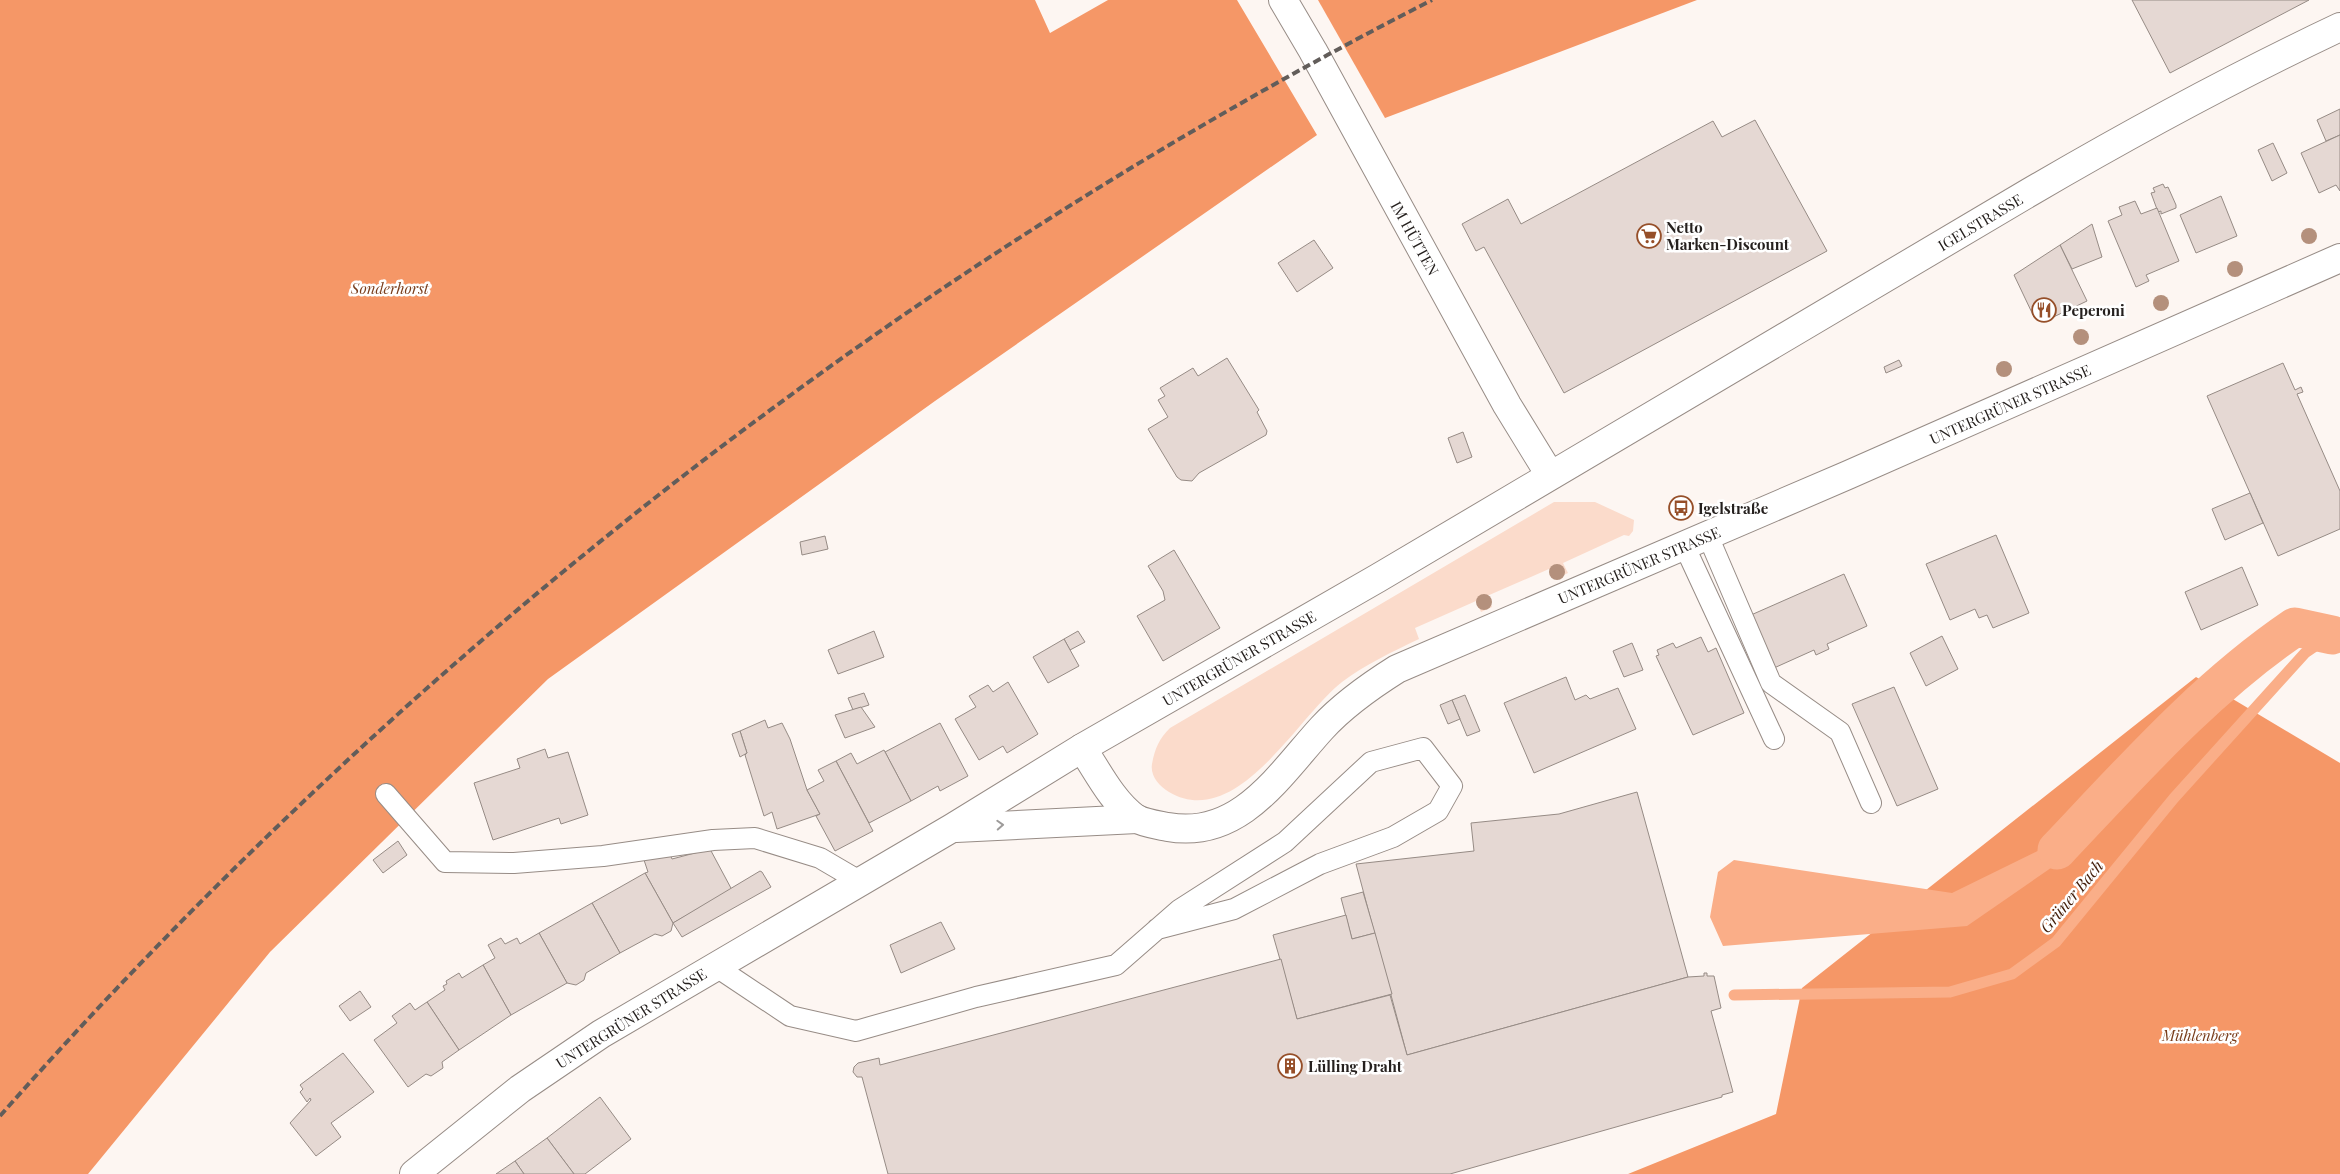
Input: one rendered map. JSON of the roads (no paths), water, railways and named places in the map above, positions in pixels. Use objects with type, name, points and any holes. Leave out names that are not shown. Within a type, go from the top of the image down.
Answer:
[{"type":"main road","name":"IM HÜTTEN","points":[[1282,0],[1313,51],[1506,405],[1550,475]]},
{"type":"main road","name":"IGELSTRASSE","points":[[1550,475],[2112,144],[2279,56],[2340,27]]},
{"type":"main road","name":"UNTERGRÜNER STRASSE","points":[[1082,748],[1119,804],[1137,819],[1180,829],[1204,827],[1229,820],[1276,782],[1323,727],[1361,692],[1397,669],[1696,541],[2340,258]]},
{"type":"main road","name":"UNTERGRÜNER STRASSE","points":[[414,1174],[528,1084],[601,1034],[952,828],[1082,748],[1369,583],[1550,475]]},
{"type":"main road","points":[[952,828],[1137,819]]},
{"type":"lane","points":[[1696,541],[1774,738]]},
{"type":"lane","points":[[1696,541],[1771,683],[1840,732],[1872,803]]},
{"type":"lane","points":[[715,966],[790,1016],[856,1031],[976,997],[1116,965],[1157,929],[1179,910],[1284,842],[1371,762],[1423,748],[1452,786],[1438,811],[1392,838],[1320,864],[1234,909],[1157,929]]},
{"type":"lane","points":[[386,794],[445,862],[524,863],[603,856],[712,840],[755,838],[820,858],[861,882]]},
{"type":"waterway","points":[[2057,850],[2170,732],[2230,677],[2262,651],[2295,627],[2332,635]]},
{"type":"waterway","name":"Grüner Bach","points":[[1734,995],[1950,992],[2012,974],[2056,942],[2174,798],[2305,653],[2340,629]]},
{"type":"railway","points":[[0,1116],[155,949],[317,788],[487,636],[664,491],[847,354],[1037,227],[1232,109],[1432,0]]},
{"type":"place","name":"Netto Marken-Discount","points":[[1649,236]]},
{"type":"place","name":"Peperoni","points":[[2044,310]]},
{"type":"place","name":"Igelstraße","points":[[1681,508]]},
{"type":"place","name":"Lülling Draht","points":[[1290,1066]]},
{"type":"park label","name":"Sonderhorst","points":[[390,288]]},
{"type":"park label","name":"Mühlenberg","points":[[2200,1035]]}]
